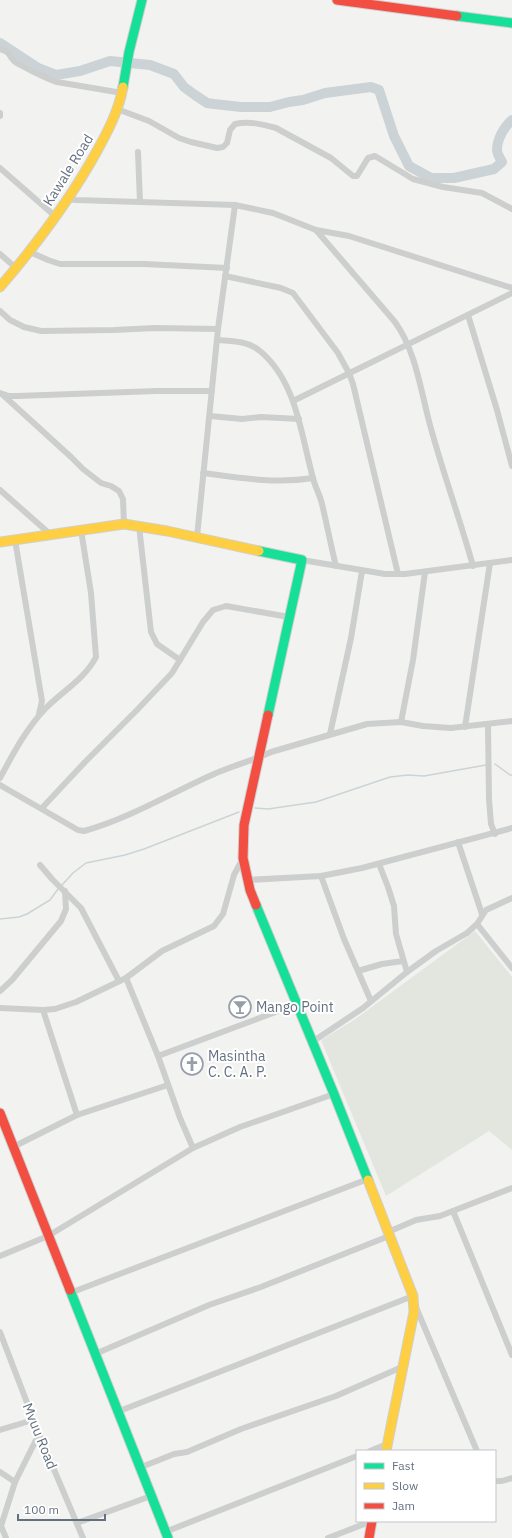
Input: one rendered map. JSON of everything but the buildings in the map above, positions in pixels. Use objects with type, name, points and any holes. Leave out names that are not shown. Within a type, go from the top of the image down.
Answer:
[{"type":"street","name":"Kawale Road","points":[[0,287],[30,252],[56,217],[101,145],[117,109],[122,93],[129,52],[142,0]]},
{"type":"street","points":[[337,0],[382,3],[512,23]]},
{"type":"street","points":[[0,49],[11,54],[14,61],[52,80],[122,93]]},
{"type":"street","points":[[117,109],[154,123],[179,138],[217,148],[223,147],[227,143],[230,130],[235,124],[244,122],[276,128],[308,147],[331,158],[353,176],[357,176],[368,158],[375,156],[413,179],[443,188],[482,193],[512,209]]},
{"type":"street","points":[[138,152],[140,202]]},
{"type":"street","points":[[0,168],[56,217]]},
{"type":"street","points":[[68,198],[76,200],[236,205],[273,213],[316,230],[348,236],[512,288]]},
{"type":"street","points":[[197,537],[218,329],[236,205]]},
{"type":"street","points":[[316,230],[395,322],[400,330],[407,345],[419,382],[430,426],[473,566]]},
{"type":"street","points":[[30,252],[60,264],[144,264],[227,268]]},
{"type":"street","points":[[0,254],[16,268]]},
{"type":"street","points":[[225,276],[281,288],[293,293],[338,353],[349,373],[358,402],[398,574]]},
{"type":"street","points":[[293,401],[512,293]]},
{"type":"street","points":[[0,311],[10,320],[24,328],[41,331],[155,328],[218,329]]},
{"type":"street","points":[[468,315],[497,410],[512,466]]},
{"type":"street","points":[[217,340],[245,343],[260,351],[272,363],[284,382],[293,401],[299,419],[313,478],[322,504],[336,566]]},
{"type":"street","points":[[0,393],[17,396],[172,390],[212,391]]},
{"type":"street","points":[[0,393],[83,469],[101,483],[111,486],[119,491],[123,499],[124,524]]},
{"type":"street","points":[[210,416],[242,419],[261,417],[299,419]]},
{"type":"street","points":[[203,473],[255,480],[300,480],[313,478]]},
{"type":"street","points":[[0,490],[50,534]]},
{"type":"street","points":[[0,542],[124,524],[197,537],[302,560],[378,574],[425,572],[512,560]]},
{"type":"street","points":[[139,526],[151,632],[157,644],[180,660]]},
{"type":"street","points":[[0,778],[18,747],[39,716],[82,675],[96,657],[91,593],[81,530]]},
{"type":"street","points":[[15,540],[42,701],[39,716]]},
{"type":"street","points":[[302,560],[244,825],[243,858],[247,880],[368,1178],[414,1300],[477,1450]]},
{"type":"street","points":[[465,727],[490,563]]},
{"type":"street","points":[[330,734],[351,638],[362,571]]},
{"type":"street","points":[[400,722],[413,660],[425,572]]},
{"type":"street","points":[[42,808],[90,756],[172,673],[208,615],[213,610],[226,606],[289,617]]},
{"type":"street","points":[[0,785],[78,830],[84,831],[129,814],[215,774],[271,752],[367,724],[400,722],[437,728],[488,725],[512,721]]},
{"type":"street","points":[[488,725],[489,799],[491,824],[495,834]]},
{"type":"street","points":[[247,880],[321,876],[379,864],[458,842],[495,834],[512,828]]},
{"type":"street","points":[[458,842],[482,914]]},
{"type":"street","points":[[0,1008],[43,1010],[55,1009],[76,1002],[126,978],[162,951],[214,926],[223,914],[234,875],[243,858]]},
{"type":"street","points":[[379,864],[394,906],[396,934],[407,972]]},
{"type":"street","points":[[40,865],[65,892],[75,900],[85,914],[119,981]]},
{"type":"street","points":[[321,876],[344,939],[371,1001]]},
{"type":"street","points":[[0,991],[12,980],[61,921],[66,909],[65,892]]},
{"type":"street","points":[[312,1042],[371,1001],[436,951],[467,933],[477,924],[482,914],[493,906],[512,898]]},
{"type":"street","points":[[477,924],[512,968]]},
{"type":"street","points":[[358,971],[382,964],[403,961]]},
{"type":"street","points":[[126,978],[193,1148]]},
{"type":"street","points":[[158,1056],[297,1004]]},
{"type":"street","points":[[43,1010],[78,1115]]},
{"type":"street","points":[[13,1147],[78,1115],[168,1085]]},
{"type":"street","points":[[0,1256],[48,1236],[193,1148],[240,1127],[334,1094]]},
{"type":"street","points":[[0,1113],[166,1535],[356,1456]]},
{"type":"street","points":[[70,1293],[368,1178]]},
{"type":"street","points":[[95,1354],[209,1305],[261,1287],[389,1234],[416,1220],[453,1212],[512,1188]]},
{"type":"street","points":[[453,1212],[512,1355]]},
{"type":"street","points":[[375,1450],[386,1448],[412,1324],[414,1300]]},
{"type":"street","points":[[117,1412],[414,1300]]},
{"type":"street","name":"Mvuu Road","points":[[0,1332],[33,1420],[83,1538]]},
{"type":"street","points":[[140,1468],[174,1454],[187,1452],[241,1429],[336,1396],[402,1367]]},
{"type":"street","points":[[0,1430],[33,1420]]},
{"type":"street","points":[[6,1538],[0,1526],[15,1482],[39,1434]]},
{"type":"street","points":[[0,1472],[15,1482]]},
{"type":"street","points":[[496,1481],[512,1478]]},
{"type":"street","points":[[77,1523],[151,1496]]},
{"type":"street","points":[[328,1538],[369,1522]]},
{"type":"street","points":[[368,1538],[372,1522]]},
{"type":"shaded area","points":[[475,931],[512,977],[512,1150],[489,1131],[386,1196],[321,1040],[354,1020]]},
{"type":"waterway","points":[[0,43],[38,68],[56,75],[80,71],[110,61],[150,65],[174,74],[184,87],[207,103],[214,104],[241,107],[270,107],[303,100],[325,93],[371,87],[379,90],[394,136],[409,166],[431,178],[454,178],[494,169],[502,162],[497,152],[497,146],[506,126],[512,120]]},
{"type":"waterway","points":[[495,764],[512,775]]},
{"type":"waterway","points":[[255,808],[268,809],[316,802],[390,777],[408,775],[424,776],[486,765]]},
{"type":"waterway","points":[[62,885],[73,873],[86,863],[125,855],[144,849],[239,812]]},
{"type":"waterway","points":[[0,919],[19,917],[27,914],[50,900],[58,889]]},
{"type":"traffic: fast","points":[[123,87],[129,52],[142,0]]},
{"type":"traffic: fast","points":[[457,16],[512,23]]},
{"type":"traffic: fast","points":[[259,551],[302,560],[268,715]]},
{"type":"traffic: fast","points":[[256,905],[368,1180]]},
{"type":"traffic: fast","points":[[70,1290],[168,1538]]},
{"type":"traffic: slow","points":[[0,287],[27,255],[76,187],[113,120],[123,87]]},
{"type":"traffic: slow","points":[[0,542],[124,524],[167,531],[259,551]]},
{"type":"traffic: slow","points":[[368,1180],[413,1296],[414,1312],[386,1450]]},
{"type":"traffic: jam","points":[[337,0],[457,16]]},
{"type":"traffic: jam","points":[[256,905],[250,890],[243,858],[244,825],[268,715]]},
{"type":"traffic: jam","points":[[0,1113],[70,1290]]},
{"type":"traffic: jam","points":[[369,1538],[372,1522]]},
{"type":"place","name":"Mango Point","points":[[240,1007]]},
{"type":"place","name":"Masintha C. C. A. P.","points":[[192,1064]]}]
